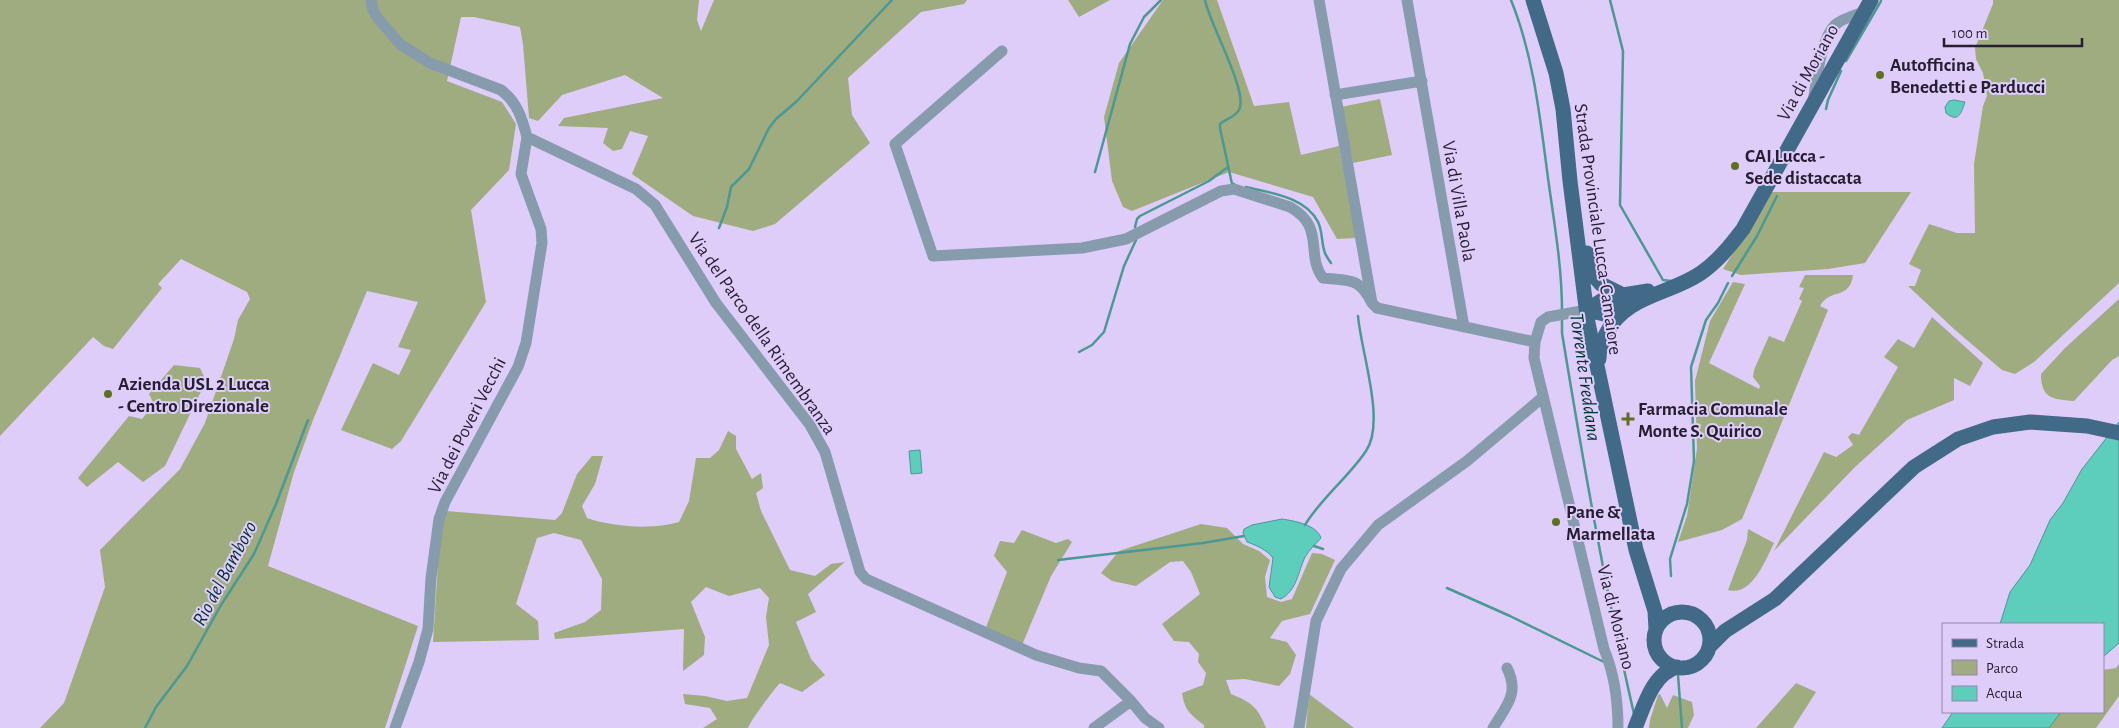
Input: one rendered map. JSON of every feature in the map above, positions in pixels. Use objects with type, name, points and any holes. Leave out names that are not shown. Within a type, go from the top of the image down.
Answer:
[{"type":"main road","name":"Strada Provinciale Lucca-Camaiore","points":[[1533,0],[1556,73],[1564,109],[1581,311],[1600,378],[1636,550],[1655,612],[1656,629]]},
{"type":"main road","name":"Via di Moriano","points":[[1600,378],[1599,348],[1611,324],[1628,299],[1662,291],[1691,279],[1723,255],[1743,230],[1867,6]]},
{"type":"main road","points":[[1574,211],[1594,276],[1606,287],[1628,299],[1611,313],[1581,311]]},
{"type":"main road","points":[[1656,650],[1666,663],[1677,667],[1687,668],[1697,664],[1721,634],[1746,616],[1776,599],[1914,467],[1941,448],[1976,432],[2010,424],[2045,422],[2087,426],[2119,432]]},
{"type":"main road","name":"Strada Provinciale Lucca-Camaiore","points":[[1646,581],[1660,598],[1680,611]]},
{"type":"main road","points":[[1648,699],[1656,650],[1654,639],[1656,629],[1663,619],[1680,611],[1692,613],[1702,619],[1722,621],[1746,616]]},
{"type":"main road","points":[[1702,619],[1710,632],[1710,646]]},
{"type":"main road","points":[[1634,728],[1660,676],[1670,669],[1677,667]]},
{"type":"street","points":[[371,0],[377,17],[400,44],[430,63],[501,90],[509,96],[517,107],[527,137]]},
{"type":"street","points":[[1319,0],[1372,303]]},
{"type":"street","name":"Via di Villa Paola","points":[[1407,0],[1464,326]]},
{"type":"street","points":[[1002,51],[895,144],[933,256],[1082,248],[1126,239],[1221,190],[1234,188],[1290,207],[1299,212],[1313,232],[1318,272],[1323,278],[1357,283],[1364,288],[1377,308],[1535,342]]},
{"type":"street","points":[[1335,94],[1422,81]]},
{"type":"street","name":"Via del Parco della Rimembranza","points":[[527,137],[636,190],[655,205],[716,303],[810,425],[824,452],[860,572],[866,578],[1036,655],[1079,668],[1100,671],[1131,701],[1145,718],[1158,728]]},
{"type":"street","name":"Via dei Poveri Vecchi","points":[[395,728],[419,662],[428,629],[430,578],[439,519],[445,502],[518,367],[526,343],[542,243],[541,229],[521,174],[527,137]]},
{"type":"street","name":"Via di Moriano","points":[[1581,311],[1548,317],[1540,322],[1535,342],[1534,358],[1604,649],[1610,667],[1620,723],[1634,728]]},
{"type":"street","points":[[1299,728],[1316,621],[1341,569],[1378,525],[1467,461],[1543,397]]},
{"type":"street","points":[[1493,728],[1511,698],[1513,691],[1511,676],[1507,668]]},
{"type":"street","points":[[1094,728],[1131,701]]},
{"type":"green space","points":[[0,0],[699,0],[697,20],[701,31],[714,0],[967,0],[964,4],[921,12],[848,78],[852,115],[870,143],[775,224],[753,231],[693,216],[632,174],[648,136],[630,131],[622,149],[613,151],[603,143],[608,128],[558,126],[564,118],[663,98],[625,75],[562,95],[538,121],[529,118],[520,27],[474,17],[461,17],[447,81],[502,102],[516,124],[509,170],[471,210],[486,302],[401,441],[392,449],[341,430],[373,363],[399,375],[411,350],[398,347],[418,302],[367,291],[313,420],[294,472],[268,566],[418,626],[385,728],[40,728],[64,703],[105,587],[100,550],[180,469],[205,423],[234,339],[238,320],[250,299],[247,292],[181,259],[158,284],[162,288],[113,349],[104,346],[93,337],[0,436]]},
{"type":"green space","points":[[1068,0],[1110,0],[1079,17]]},
{"type":"green space","points":[[1163,0],[1217,0],[1254,106],[1289,102],[1301,155],[1339,146],[1356,238],[1337,239],[1313,197],[1229,172],[1132,211],[1123,207],[1112,181],[1104,117],[1119,63]]},
{"type":"green space","points":[[1993,0],[2119,0],[2119,283],[2034,362],[2015,374],[2002,370],[1908,286],[1915,286],[1921,270],[1909,264],[1929,224],[1957,233],[1975,233],[1974,164],[1983,106],[1987,96],[1983,73],[1976,59],[1975,48]]},
{"type":"green space","points":[[1380,99],[1392,155],[1353,163],[1341,107]]},
{"type":"green space","points":[[1772,192],[1911,192],[1865,263],[1828,269],[1741,275],[1723,269]]},
{"type":"green space","points":[[1805,275],[1853,275],[1848,288],[1829,297],[1820,306],[1828,310],[1742,519],[1722,530],[1678,542],[1687,516],[1697,449],[1695,381],[1710,321],[1733,282],[1745,284],[1709,363],[1759,389],[1760,386],[1753,377],[1754,370],[1769,336],[1784,342],[1802,301],[1799,299],[1804,288],[1799,287]]},
{"type":"green space","points":[[2119,299],[2119,356],[2112,360],[2074,401],[2050,396],[2043,388],[2041,374],[2065,348]]},
{"type":"green space","points":[[1932,317],[1983,363],[1970,386],[1954,378],[1954,400],[1907,420],[1855,467],[1774,551],[1824,452],[1836,457],[1853,445],[1848,437],[1852,433],[1859,435],[1898,367],[1884,357],[1898,339],[1914,348]]},
{"type":"green space","points":[[174,365],[200,368],[206,381],[165,466],[143,482],[118,462],[87,487],[78,478],[129,416],[142,419],[154,404],[149,394]]},
{"type":"green space","points":[[728,431],[736,436],[736,449],[752,479],[761,473],[763,488],[756,493],[761,511],[790,570],[815,576],[831,564],[845,562],[808,594],[816,612],[796,622],[811,659],[825,675],[802,692],[780,683],[748,728],[703,728],[717,719],[710,708],[685,704],[683,694],[727,701],[747,698],[769,645],[766,617],[769,598],[760,588],[729,596],[706,587],[691,602],[705,637],[704,655],[683,671],[684,629],[555,639],[554,633],[585,622],[601,610],[602,579],[581,540],[554,533],[537,538],[516,604],[538,621],[539,640],[433,642],[440,533],[446,511],[555,520],[562,513],[577,474],[592,456],[603,456],[595,484],[582,506],[587,518],[609,524],[645,527],[679,522],[689,501],[696,458],[710,458],[719,450]]},
{"type":"green space","points":[[1201,524],[1227,528],[1243,544],[1259,551],[1270,560],[1265,577],[1267,597],[1281,602],[1292,599],[1312,553],[1322,554],[1335,560],[1310,614],[1282,621],[1270,638],[1287,642],[1296,655],[1290,674],[1279,686],[1245,679],[1226,680],[1231,694],[1253,706],[1266,728],[1204,728],[1204,725],[1192,715],[1185,704],[1182,693],[1203,685],[1206,673],[1198,662],[1199,654],[1189,642],[1174,641],[1162,624],[1200,594],[1191,572],[1183,561],[1170,562],[1136,586],[1112,581],[1101,573],[1119,551]]},
{"type":"green space","points":[[1748,529],[1774,543],[1762,567],[1751,582],[1737,591],[1728,590],[1747,540]]},
{"type":"green space","points":[[1022,530],[1056,543],[1068,539],[1072,542],[1051,576],[1022,645],[985,630],[1007,572],[994,556],[1000,541],[1014,543]]},
{"type":"green space","points":[[2119,664],[2119,696],[2096,728],[2049,728],[2060,713],[2104,713],[2104,670],[2116,668]]},
{"type":"green space","points":[[1796,683],[1816,692],[1793,728],[1756,728]]},
{"type":"green space","points":[[1309,694],[1354,728],[1306,728]]},
{"type":"green space","points":[[1660,694],[1667,708],[1673,695],[1692,702],[1694,715],[1688,728],[1649,728],[1658,695]]},
{"type":"water","points":[[1949,101],[1965,102],[1956,117],[1946,113],[1945,107]]},
{"type":"water","points":[[2119,422],[2119,643],[2104,656],[2104,623],[2000,623],[2010,592],[2030,565],[2050,520],[2063,503],[2082,469]]},
{"type":"water","points":[[920,450],[922,473],[911,474],[909,451]]},
{"type":"water","points":[[1282,519],[1299,522],[1310,527],[1321,538],[1305,557],[1291,591],[1281,599],[1275,597],[1269,587],[1273,558],[1261,548],[1247,542],[1243,533],[1244,529],[1252,525]]},
{"type":"water","points":[[1952,713],[2060,713],[2049,728],[1942,728]]},
{"type":"waterway","points":[[719,228],[727,207],[731,187],[749,169],[769,128],[892,0]]},
{"type":"waterway","points":[[1095,172],[1130,44],[1144,17],[1161,0]]},
{"type":"waterway","points":[[1205,0],[1234,73],[1241,101],[1239,110],[1220,124],[1232,184],[1234,184]]},
{"type":"waterway","name":"Torrente Freddana","points":[[1511,0],[1531,66],[1539,110],[1561,277],[1562,311]]},
{"type":"waterway","points":[[1610,0],[1623,51],[1620,205],[1663,280],[1671,281]]},
{"type":"waterway","points":[[1846,61],[1881,1]]},
{"type":"waterway","points":[[1826,109],[1841,71]]},
{"type":"waterway","points":[[1135,227],[1140,216],[1209,181],[1228,167]]},
{"type":"waterway","points":[[1246,187],[1287,197],[1305,207],[1318,222],[1324,249],[1331,263]]},
{"type":"waterway","points":[[1732,276],[1757,236],[1777,196]]},
{"type":"waterway","points":[[1079,352],[1092,345],[1104,332],[1124,266],[1136,240]]},
{"type":"waterway","points":[[1671,576],[1670,559],[1687,504],[1694,461],[1691,367],[1706,320],[1718,303],[1728,283]]},
{"type":"waterway","points":[[1305,525],[1311,515],[1359,461],[1372,438],[1374,423],[1371,386],[1358,316]]},
{"type":"waterway","name":"Torrente Freddana","points":[[1562,319],[1562,333],[1595,524],[1634,714]]},
{"type":"waterway","name":"Rio del Bamboro","points":[[145,728],[156,707],[187,666],[221,605],[254,554],[276,504],[308,420]]},
{"type":"waterway","points":[[1058,560],[1203,543],[1244,536]]},
{"type":"waterway","points":[[1314,546],[1323,549]]},
{"type":"waterway","points":[[1447,588],[1510,616],[1604,662]]},
{"type":"waterway","points":[[1678,675],[1682,728]]},
{"type":"place","name":"Autofficina Benedetti e Parducci","points":[[1880,75]]},
{"type":"place","name":"CAI Lucca - Sede distaccata","points":[[1735,166]]},
{"type":"place","name":"Azienda USL 2 Lucca - Centro Direzionale","points":[[108,394]]},
{"type":"place","name":"Farmacia Comunale Monte S. Quirico","points":[[1628,419]]},
{"type":"place","name":"Pane & Marmellata","points":[[1556,522]]}]
